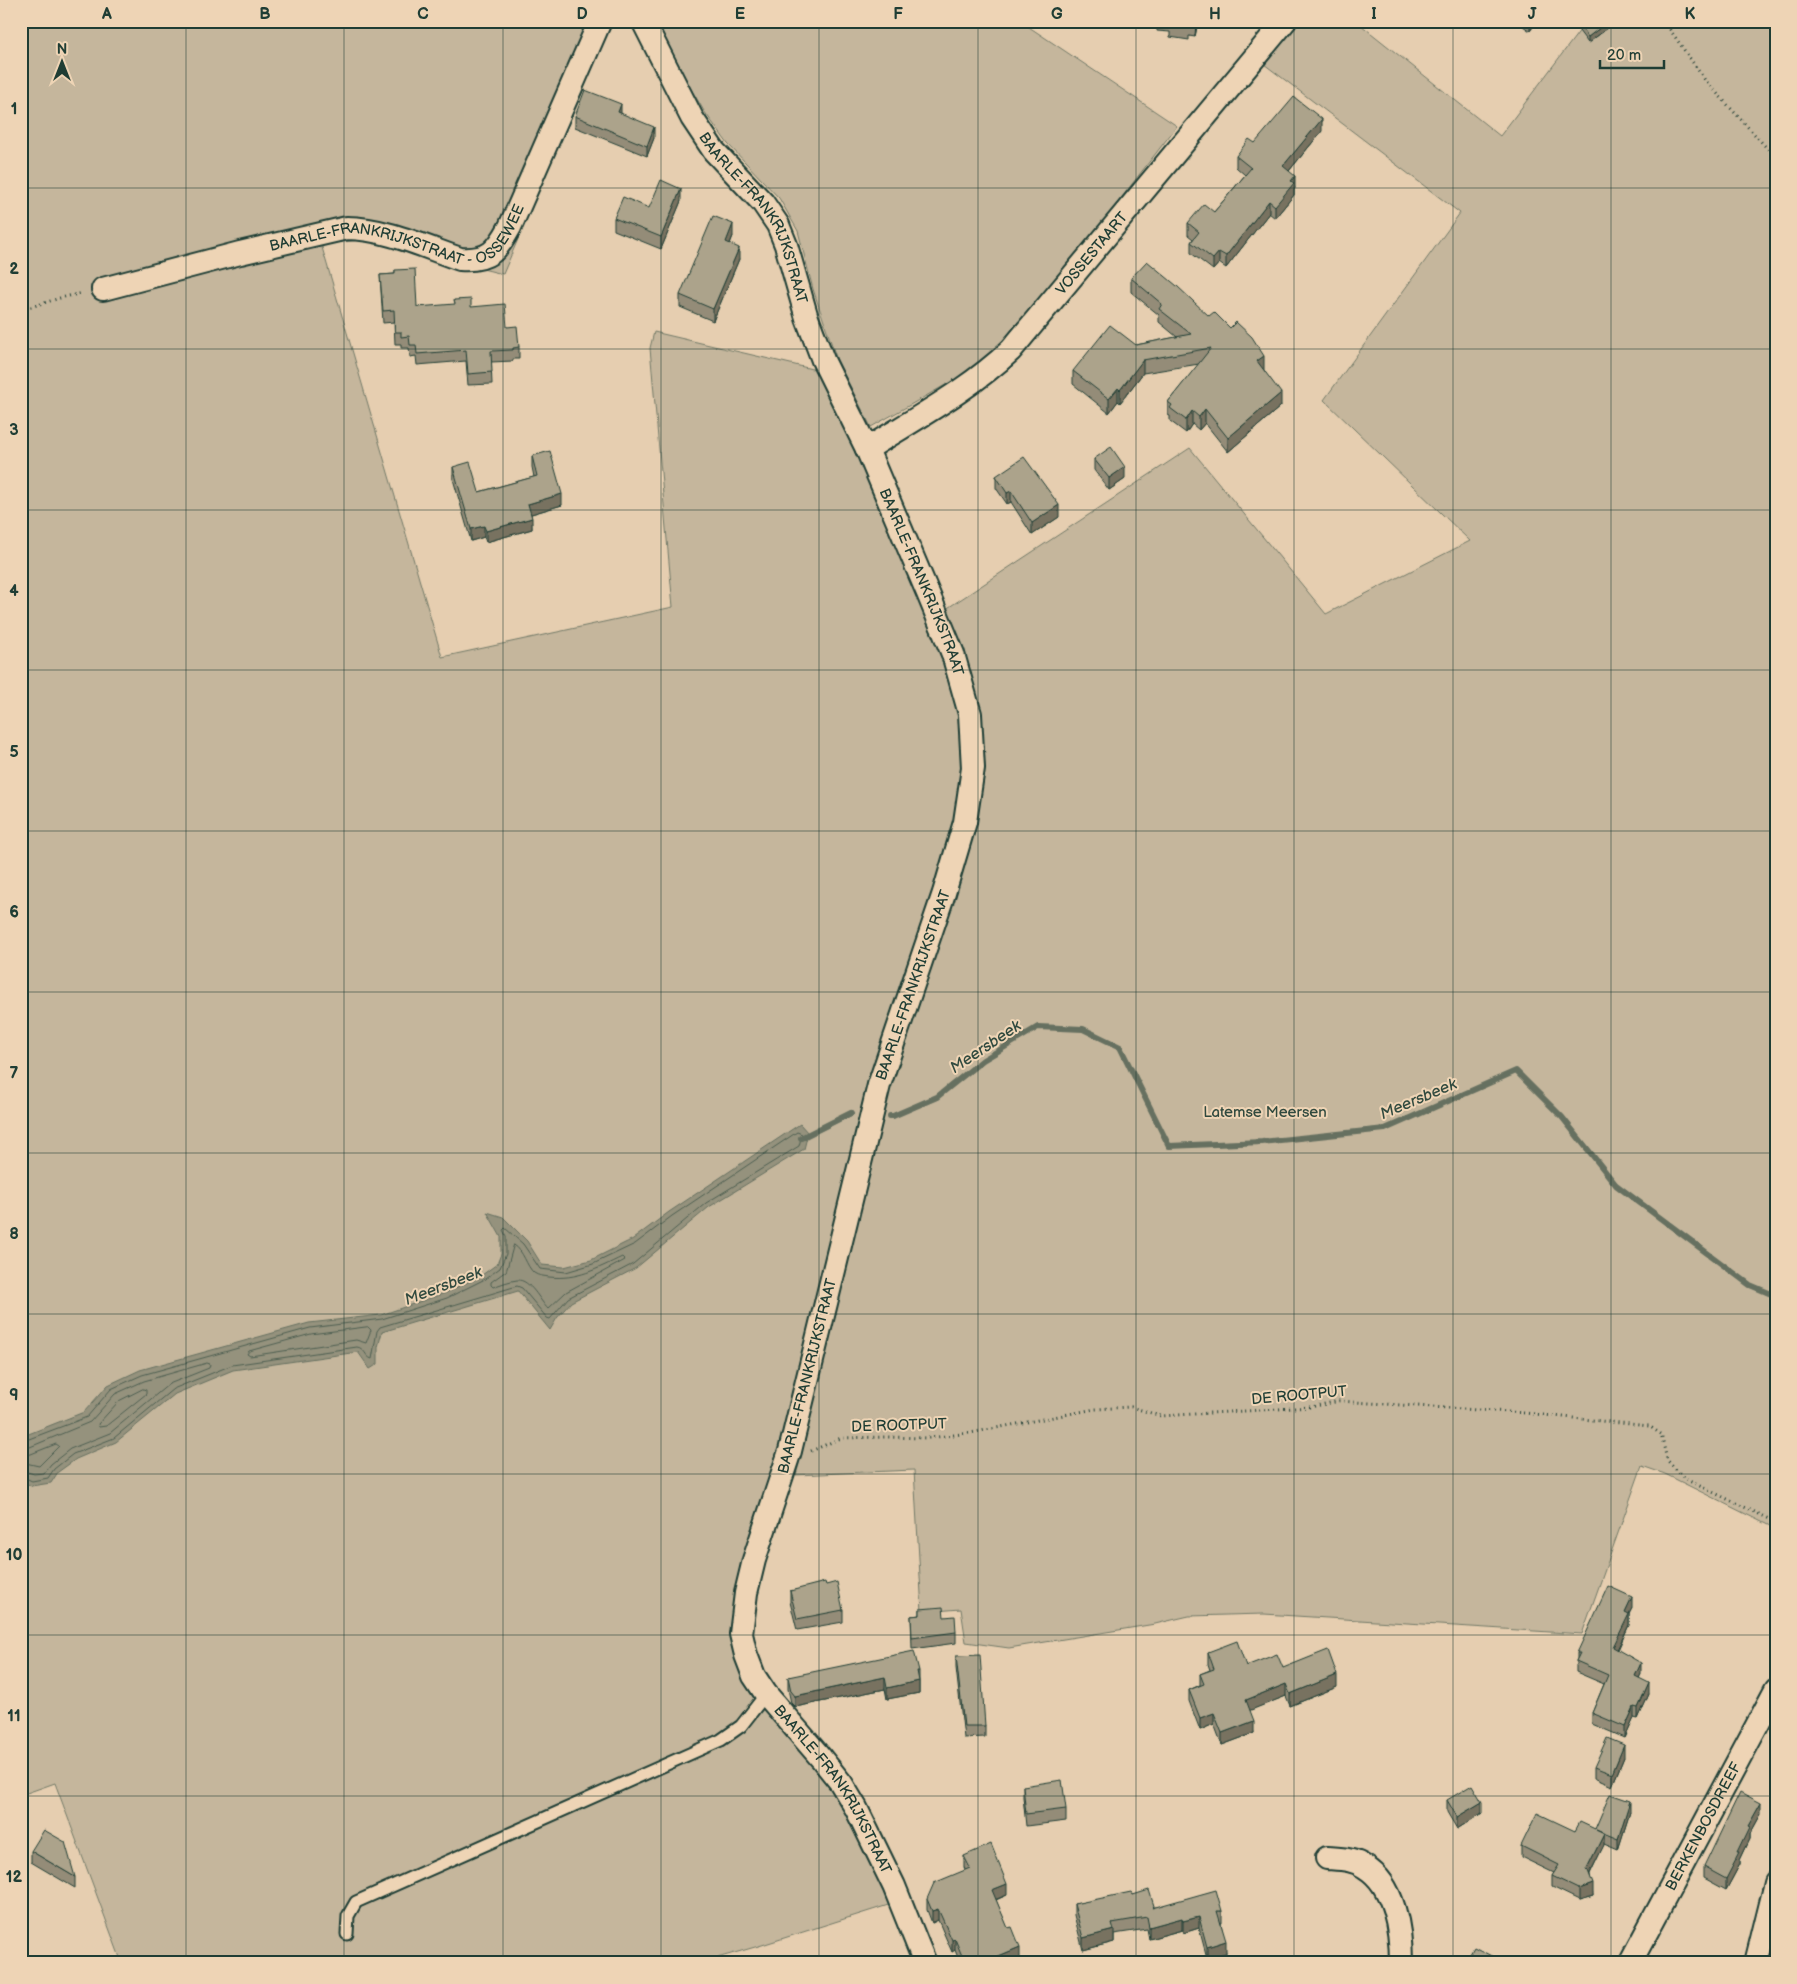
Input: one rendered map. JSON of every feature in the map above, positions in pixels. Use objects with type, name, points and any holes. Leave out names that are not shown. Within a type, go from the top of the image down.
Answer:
[{"type":"street","name":"BAARLE-FRANKRIJKSTRAAT - OSSEWEE","points":[[103,289],[240,253],[347,228],[363,228],[378,232],[460,259],[484,258],[493,253],[510,227],[600,21]]},
{"type":"street","name":"BAARLE-FRANKRIJKSTRAAT","points":[[643,21],[692,118],[714,151],[763,203],[778,225],[823,360],[867,450],[953,654],[970,714],[973,768],[970,794],[958,849],[879,1085],[790,1451],[754,1560],[746,1593],[741,1634],[746,1656],[754,1676],[766,1694],[841,1783],[856,1808],[894,1886],[925,1963]]},
{"type":"street","name":"VOSSESTAART","points":[[867,450],[973,382],[993,368],[1011,350],[1285,21]]},
{"type":"street","name":"BERKENBOSDREEF","points":[[1630,1963],[1776,1690]]},
{"type":"street","points":[[1327,1858],[1349,1860],[1366,1867],[1383,1884],[1393,1904],[1401,1946],[1401,1963]]},
{"type":"street","points":[[1756,1963],[1776,1882]]},
{"type":"lane","points":[[347,1934],[348,1916],[356,1902],[722,1740],[741,1726],[766,1694]]},
{"type":"path","points":[[1664,21],[1705,80],[1776,158]]},
{"type":"path","points":[[21,310],[60,298],[103,289]]},
{"type":"path","name":"DE ROOTPUT","points":[[790,1451],[814,1451],[841,1438],[929,1438],[970,1433],[1095,1409],[1130,1407],[1161,1416],[1311,1407],[1339,1400],[1525,1413],[1649,1426],[1661,1434],[1667,1460],[1685,1479],[1776,1522]]},
{"type":"green space","name":"Latemse Meersen","points":[[21,21],[612,21],[503,274],[364,240],[321,244],[442,657],[673,607],[650,348],[654,332],[812,369],[823,360],[937,615],[1190,448],[1326,614],[1470,541],[1324,400],[1460,213],[1264,64],[1300,21],[1356,21],[1500,136],[1587,21],[1776,21],[1776,1529],[1665,1474],[1642,1466],[1582,1634],[1264,1614],[1189,1616],[1155,1624],[1009,1648],[966,1642],[961,1609],[922,1612],[914,1470],[796,1475],[802,1453],[790,1451],[741,1634],[794,1727],[901,1901],[700,1963],[122,1963],[55,1783],[21,1795]]},
{"type":"green space","points":[[651,21],[1020,21],[1177,126],[1056,282],[986,362],[871,427],[837,360],[813,289],[798,231],[779,198],[728,144],[704,111]]},
{"type":"water","points":[[800,1124],[808,1133],[804,1149],[709,1207],[636,1268],[571,1302],[557,1318],[550,1330],[518,1291],[382,1332],[378,1347],[378,1364],[370,1369],[358,1352],[233,1370],[175,1394],[116,1442],[76,1459],[58,1472],[51,1483],[31,1486],[21,1480],[21,1437],[84,1412],[108,1385],[140,1370],[309,1323],[381,1315],[445,1293],[482,1275],[497,1264],[501,1254],[501,1237],[487,1212],[503,1217],[527,1241],[542,1265],[564,1267],[591,1260],[633,1239],[669,1212]]},
{"type":"building","points":[[1171,21],[1196,21],[1195,25],[1189,24],[1189,28],[1170,25]]},
{"type":"building","points":[[1584,21],[1609,21],[1588,37],[1579,25]]},
{"type":"building","points":[[585,90],[621,104],[618,112],[654,127],[647,146],[575,116]]},
{"type":"building","points":[[1294,97],[1322,119],[1283,166],[1295,176],[1291,181],[1294,183],[1275,206],[1269,201],[1226,256],[1219,252],[1213,259],[1191,242],[1199,232],[1188,223],[1204,204],[1214,212],[1251,168],[1236,156],[1249,139],[1255,143]]},
{"type":"building","points":[[661,180],[681,189],[661,237],[614,218],[623,197],[649,208]]},
{"type":"building","points":[[713,216],[733,224],[726,242],[739,248],[713,309],[680,295]]},
{"type":"building","points":[[1147,261],[1209,316],[1214,312],[1230,328],[1236,322],[1252,337],[1264,356],[1257,361],[1281,393],[1228,438],[1205,409],[1199,417],[1192,411],[1186,420],[1170,408],[1172,405],[1168,402],[1211,348],[1143,360],[1120,390],[1118,388],[1109,399],[1073,371],[1110,325],[1136,345],[1191,334],[1159,309],[1162,304],[1131,278]]},
{"type":"building","points":[[415,269],[417,307],[455,304],[454,300],[471,299],[471,307],[505,304],[507,327],[517,326],[519,347],[513,348],[513,350],[491,351],[492,372],[468,374],[466,350],[417,354],[416,345],[410,345],[409,336],[401,337],[401,332],[395,332],[394,310],[383,311],[380,275],[395,274],[395,270]]},
{"type":"building","points":[[1111,447],[1125,467],[1109,478],[1094,459]]},
{"type":"building","points":[[550,451],[562,494],[528,504],[532,518],[486,531],[484,526],[471,529],[453,467],[470,462],[479,492],[537,476],[532,456]]},
{"type":"building","points":[[1024,457],[1059,505],[1032,523],[1011,491],[1007,493],[996,476]]},
{"type":"building","points":[[825,1582],[826,1585],[837,1582],[843,1610],[797,1619],[790,1591]]},
{"type":"building","points":[[1608,1586],[1632,1597],[1625,1612],[1629,1614],[1613,1647],[1641,1663],[1635,1676],[1649,1683],[1638,1708],[1634,1707],[1625,1727],[1592,1713],[1608,1675],[1576,1661],[1580,1653],[1577,1653]]},
{"type":"building","points":[[943,1607],[944,1617],[955,1616],[956,1632],[912,1638],[911,1616],[920,1615],[920,1609]]},
{"type":"building","points":[[1237,1641],[1246,1666],[1277,1654],[1283,1668],[1328,1650],[1337,1675],[1290,1694],[1286,1684],[1246,1700],[1254,1721],[1222,1733],[1214,1713],[1200,1718],[1189,1690],[1204,1684],[1200,1674],[1214,1669],[1208,1652]]},
{"type":"building","points":[[914,1651],[919,1671],[917,1671],[919,1681],[887,1688],[885,1677],[795,1696],[791,1691],[788,1677]]},
{"type":"building","points":[[980,1655],[985,1726],[964,1726],[956,1656]]},
{"type":"building","points":[[1607,1738],[1624,1745],[1612,1774],[1594,1767]]},
{"type":"building","points":[[1062,1780],[1066,1809],[1026,1814],[1023,1786]]},
{"type":"building","points":[[1472,1785],[1482,1802],[1457,1817],[1447,1800]]},
{"type":"building","points":[[1740,1792],[1761,1803],[1748,1826],[1750,1827],[1738,1852],[1740,1852],[1726,1879],[1704,1867]]},
{"type":"building","points":[[1610,1794],[1630,1801],[1618,1839],[1596,1830],[1604,1834],[1587,1868],[1593,1884],[1579,1889],[1552,1876],[1559,1865],[1521,1846],[1537,1813],[1575,1831],[1580,1822],[1595,1829]]},
{"type":"building","points":[[44,1830],[65,1842],[75,1877],[31,1851]]},
{"type":"building","points":[[991,1844],[1007,1884],[992,1890],[1008,1928],[1012,1927],[1020,1947],[989,1960],[990,1963],[965,1963],[955,1939],[952,1940],[938,1909],[932,1911],[927,1899],[934,1883],[970,1868],[964,1856]]},
{"type":"building","points":[[1149,1890],[1154,1906],[1152,1908],[1216,1890],[1222,1911],[1217,1911],[1226,1941],[1207,1947],[1199,1917],[1183,1921],[1182,1918],[1149,1927],[1147,1917],[1112,1923],[1114,1930],[1083,1938],[1074,1904],[1131,1892],[1133,1895]]},
{"type":"building","points":[[1474,1947],[1505,1963],[1465,1963]]},
{"type":"waterway","name":"Meersbeek","points":[[890,1116],[937,1097],[983,1060],[1038,1027],[1083,1029],[1120,1047],[1169,1146],[1262,1142],[1385,1129],[1516,1071],[1562,1117],[1616,1185],[1750,1285],[1776,1296]]},
{"type":"waterway","name":"Meersbeek","points":[[801,1138],[851,1113]]}]
